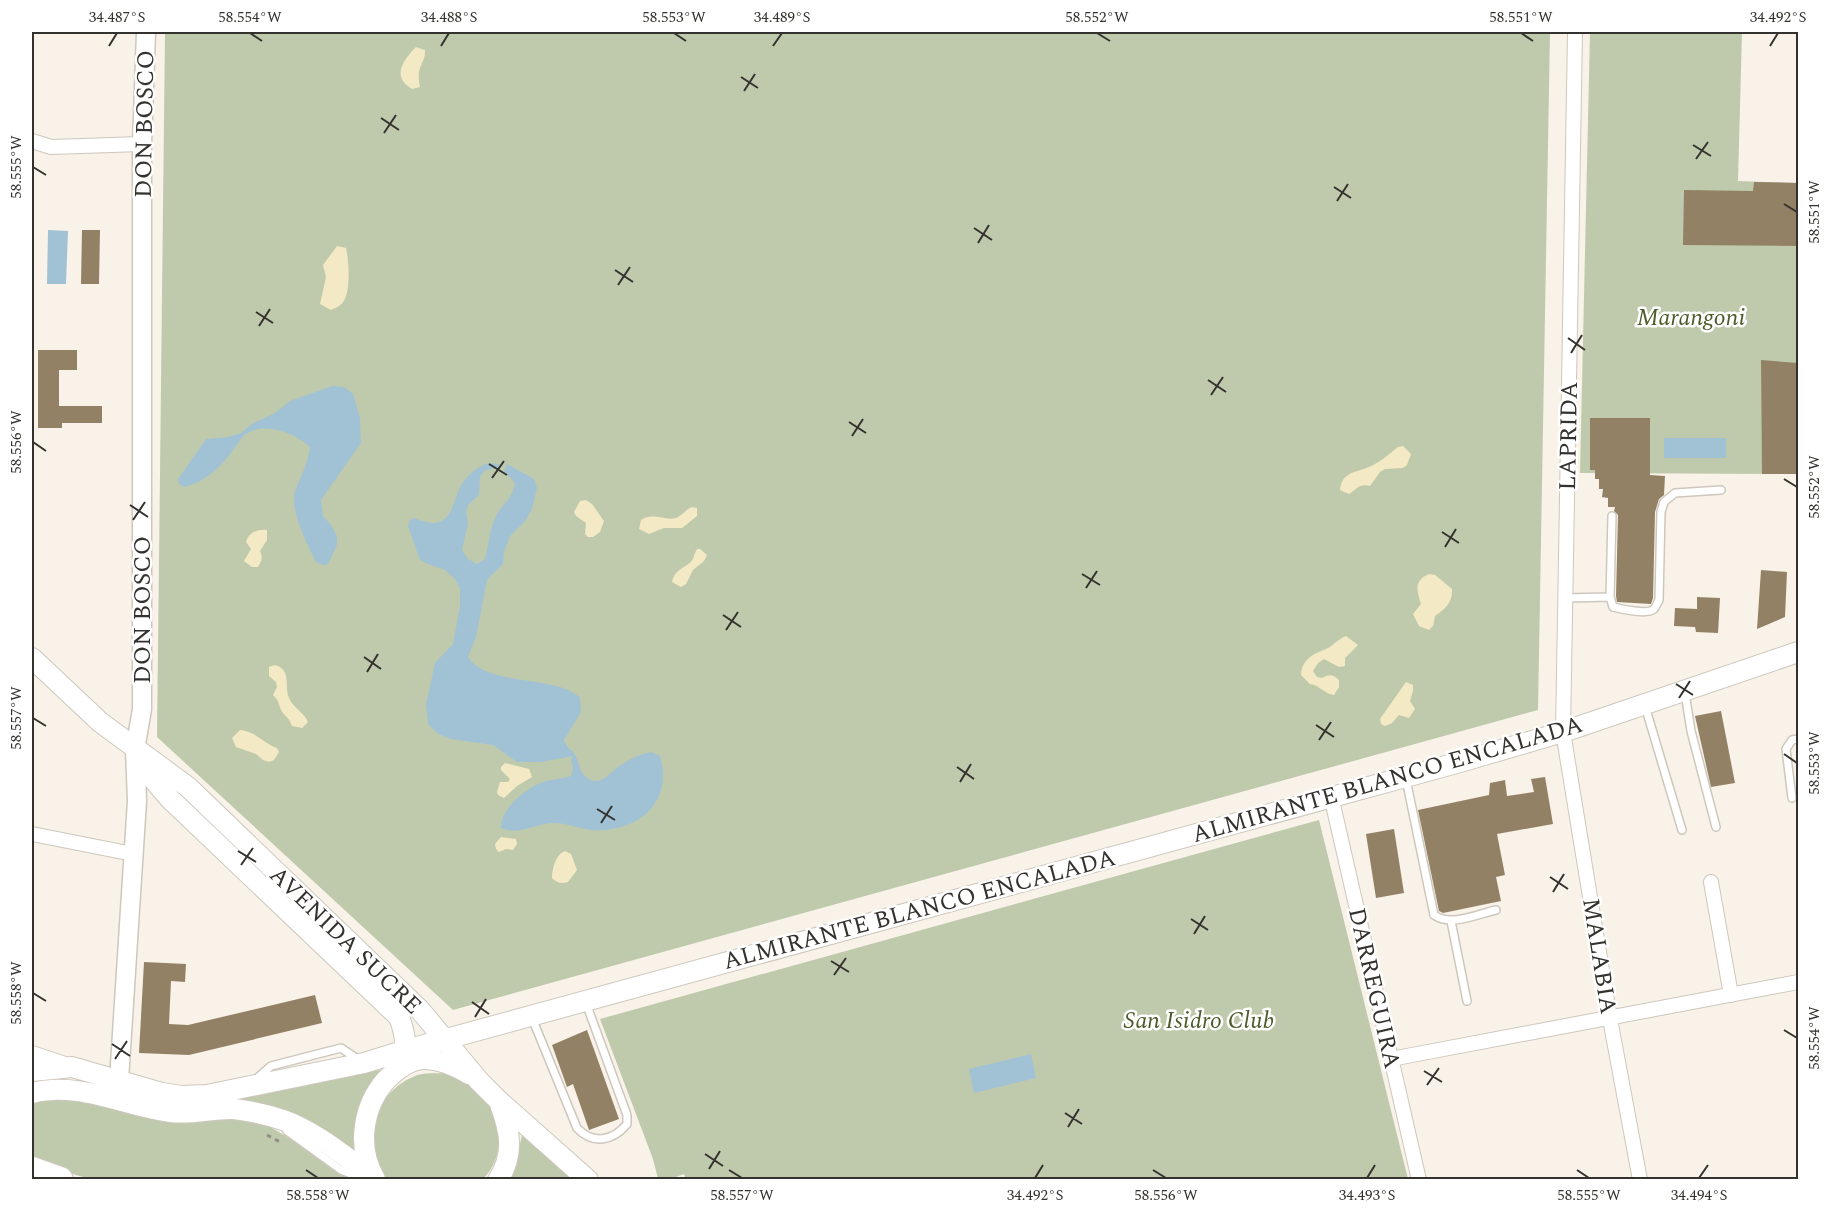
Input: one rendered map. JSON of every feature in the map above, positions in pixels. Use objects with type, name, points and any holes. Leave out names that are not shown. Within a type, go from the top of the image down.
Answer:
[{"type":"highway","points":[[32,1170],[60,1179]]},
{"type":"main road","name":"ALMIRANTE BLANCO ENCALADA","points":[[32,1071],[72,1067],[162,1093],[181,1096],[207,1095],[364,1063],[408,1059],[444,1039],[1406,777],[1563,732],[1798,652]]},
{"type":"main road","name":"AVENIDA SUCRE","points":[[32,658],[100,722],[188,787],[420,1010],[499,1101]]},
{"type":"main road","name":"AVENIDA SUCRE","points":[[135,750],[147,772],[170,799],[399,1017],[406,1038],[408,1059]]},
{"type":"main road","points":[[370,1178],[364,1147],[364,1125],[369,1105],[378,1090],[408,1059],[450,1065],[479,1080]]},
{"type":"main road","points":[[32,1093],[51,1090],[78,1091],[170,1112],[188,1113],[234,1109],[265,1124],[304,1130],[370,1178]]},
{"type":"main road","points":[[498,1179],[503,1171],[510,1143],[508,1127],[499,1101]]},
{"type":"main road","points":[[499,1101],[588,1179]]},
{"type":"street","name":"DON BOSCO","points":[[119,1080],[137,801],[135,750],[142,709],[142,144],[146,32]]},
{"type":"street","name":"LAPRIDA","points":[[1563,732],[1575,32]]},
{"type":"street","points":[[32,141],[51,147],[142,144]]},
{"type":"street","name":"MALABIA","points":[[1563,732],[1610,1019],[1640,1179]]},
{"type":"street","name":"DARREGUIRA","points":[[1331,796],[1419,1179]]},
{"type":"street","points":[[32,834],[133,854]]},
{"type":"street","points":[[1711,882],[1731,995]]},
{"type":"street","points":[[1391,1059],[1798,982]]},
{"type":"street","points":[[32,1053],[72,1067]]},
{"type":"lane","points":[[1612,516],[1610,597],[1613,606],[1623,610],[1649,612],[1654,609],[1659,600],[1661,512],[1664,502],[1675,493],[1721,490]]},
{"type":"lane","points":[[1565,598],[1610,597]]},
{"type":"lane","points":[[1685,690],[1691,731],[1716,827]]},
{"type":"lane","points":[[1644,704],[1682,830]]},
{"type":"lane","points":[[1792,798],[1786,748],[1792,740],[1798,739]]},
{"type":"lane","points":[[1406,777],[1434,915],[1439,919],[1451,921],[1496,910]]},
{"type":"lane","points":[[1451,921],[1467,1001]]},
{"type":"lane","points":[[531,1015],[577,1128],[585,1137],[597,1140],[620,1132],[627,1124],[627,1115],[585,1000]]},
{"type":"path","points":[[265,1124],[284,1144]]},
{"type":"green space","points":[[165,32],[1550,32],[1538,710],[453,1010],[157,737]]},
{"type":"green space","name":"Marangoni","points":[[1590,32],[1742,32],[1738,181],[1798,183],[1798,474],[1580,473]]},
{"type":"green space","name":"San Isidro Club","points":[[1319,820],[1408,1179],[686,1180],[684,1174],[670,1179],[658,1179],[653,1159],[600,1019]]},
{"type":"green space","points":[[385,1069],[370,1090],[359,1112],[354,1135],[358,1161],[318,1125],[246,1102],[239,1097]]},
{"type":"green space","points":[[447,1073],[477,1087],[492,1108],[499,1133],[499,1145],[491,1169],[483,1179],[387,1179],[373,1151],[374,1121],[380,1107],[389,1094],[415,1076]]},
{"type":"green space","points":[[32,1095],[260,1121],[359,1179],[90,1179],[32,1162]]},
{"type":"green space","points":[[523,1131],[574,1180],[507,1180],[514,1169]]},
{"type":"sand","points":[[416,47],[425,50],[425,55],[419,74],[420,87],[412,89],[402,79],[401,68]]},
{"type":"sand","points":[[337,246],[346,248],[348,284],[343,302],[331,310],[320,304],[326,277],[323,265]]},
{"type":"sand","points":[[1403,446],[1411,454],[1407,465],[1403,468],[1385,469],[1370,486],[1361,486],[1349,494],[1340,490],[1344,478],[1348,475],[1370,467],[1398,447]]},
{"type":"sand","points":[[586,500],[592,504],[604,521],[600,532],[593,537],[585,534],[586,523],[574,512],[580,501]]},
{"type":"sand","points":[[692,507],[697,508],[697,516],[682,528],[664,528],[649,534],[639,529],[641,520],[645,518],[676,518]]},
{"type":"sand","points":[[267,530],[267,540],[260,551],[261,561],[258,567],[252,567],[244,561],[251,549],[246,542],[254,532]]},
{"type":"sand","points":[[697,549],[707,555],[704,561],[693,570],[686,584],[681,587],[672,582],[678,571],[693,559]]},
{"type":"sand","points":[[1429,574],[1435,575],[1452,589],[1452,594],[1445,608],[1435,616],[1433,626],[1429,630],[1419,626],[1413,614],[1421,604],[1418,583]]},
{"type":"sand","points":[[1346,636],[1358,645],[1345,658],[1345,666],[1339,667],[1324,659],[1313,671],[1317,677],[1331,675],[1339,680],[1339,687],[1334,695],[1310,684],[1301,675],[1302,669],[1309,658]]},
{"type":"sand","points":[[275,665],[284,670],[289,698],[308,722],[302,728],[292,726],[273,695],[277,687],[276,682],[269,676],[269,667]]},
{"type":"sand","points":[[1406,682],[1413,685],[1410,701],[1415,709],[1409,718],[1399,715],[1392,723],[1385,726],[1381,724],[1380,719]]},
{"type":"sand","points":[[240,730],[277,748],[279,752],[274,760],[269,762],[263,760],[256,754],[236,747],[232,738]]},
{"type":"sand","points":[[505,763],[529,769],[532,777],[517,786],[504,798],[497,792],[500,782],[508,782],[510,779],[501,770]]},
{"type":"sand","points":[[501,837],[516,839],[517,844],[513,850],[506,849],[499,852],[496,849],[495,844]]},
{"type":"sand","points":[[565,851],[571,854],[577,870],[568,882],[561,883],[552,878],[552,874],[557,858]]},
{"type":"water","points":[[48,230],[68,231],[66,284],[47,284]]},
{"type":"water","points":[[332,386],[344,387],[353,394],[360,418],[361,443],[321,500],[323,516],[337,536],[337,545],[328,564],[323,565],[316,562],[297,517],[295,491],[310,447],[295,437],[268,428],[251,431],[243,436],[225,460],[204,479],[185,487],[179,484],[178,479],[206,439],[241,433],[252,424],[275,413],[290,401]]},
{"type":"water","points":[[1664,438],[1726,438],[1726,458],[1664,458]]},
{"type":"water","points":[[489,463],[499,464],[498,468],[485,470],[480,477],[479,495],[469,504],[466,511],[468,524],[462,550],[468,559],[477,564],[485,559],[494,521],[509,498],[515,483],[504,471],[507,464],[534,479],[537,488],[532,509],[525,521],[510,536],[504,552],[503,564],[487,580],[476,637],[468,657],[476,665],[500,676],[557,686],[580,697],[581,712],[564,740],[575,755],[583,774],[590,780],[600,780],[624,763],[643,754],[651,752],[660,756],[663,773],[662,788],[657,801],[648,812],[624,826],[608,830],[592,830],[555,823],[515,831],[501,828],[509,807],[522,794],[543,782],[571,776],[573,756],[541,762],[517,762],[493,745],[451,739],[438,734],[428,724],[426,704],[435,663],[453,644],[460,606],[460,588],[455,579],[445,570],[420,560],[408,526],[410,520],[414,518],[433,523],[444,519],[466,479],[476,469]]},
{"type":"water","points":[[1031,1054],[1036,1078],[974,1093],[969,1069]]},
{"type":"building","points":[[1754,182],[1798,183],[1798,246],[1683,245],[1684,190],[1753,191]]},
{"type":"building","points":[[82,230],[100,230],[99,284],[81,284]]},
{"type":"building","points":[[38,350],[77,350],[77,370],[59,370],[59,406],[102,406],[102,423],[62,423],[62,428],[38,428]]},
{"type":"building","points":[[1761,360],[1798,363],[1798,474],[1762,474]]},
{"type":"building","points":[[1590,418],[1650,418],[1650,475],[1665,476],[1664,495],[1659,499],[1655,512],[1651,604],[1617,602],[1618,515],[1614,511],[1615,507],[1608,507],[1608,498],[1602,497],[1603,489],[1599,489],[1599,479],[1595,479],[1595,470],[1590,470]]},
{"type":"building","points":[[1761,570],[1787,572],[1785,617],[1757,629]]},
{"type":"building","points":[[1697,597],[1720,598],[1718,633],[1696,632],[1695,627],[1674,626],[1675,608],[1697,609]]},
{"type":"building","points":[[1721,711],[1735,783],[1711,787],[1695,716]]},
{"type":"building","points":[[1545,777],[1553,824],[1497,834],[1505,875],[1496,877],[1501,901],[1443,913],[1439,911],[1418,810],[1489,795],[1490,783],[1505,780],[1507,796],[1534,792],[1531,779]]},
{"type":"building","points":[[1394,829],[1404,893],[1376,898],[1366,834]]},
{"type":"building","points":[[144,962],[186,964],[185,982],[171,981],[169,1024],[188,1025],[315,995],[322,1023],[189,1055],[139,1053]]},
{"type":"building","points":[[587,1030],[619,1119],[589,1130],[573,1084],[567,1087],[552,1045]]}]
